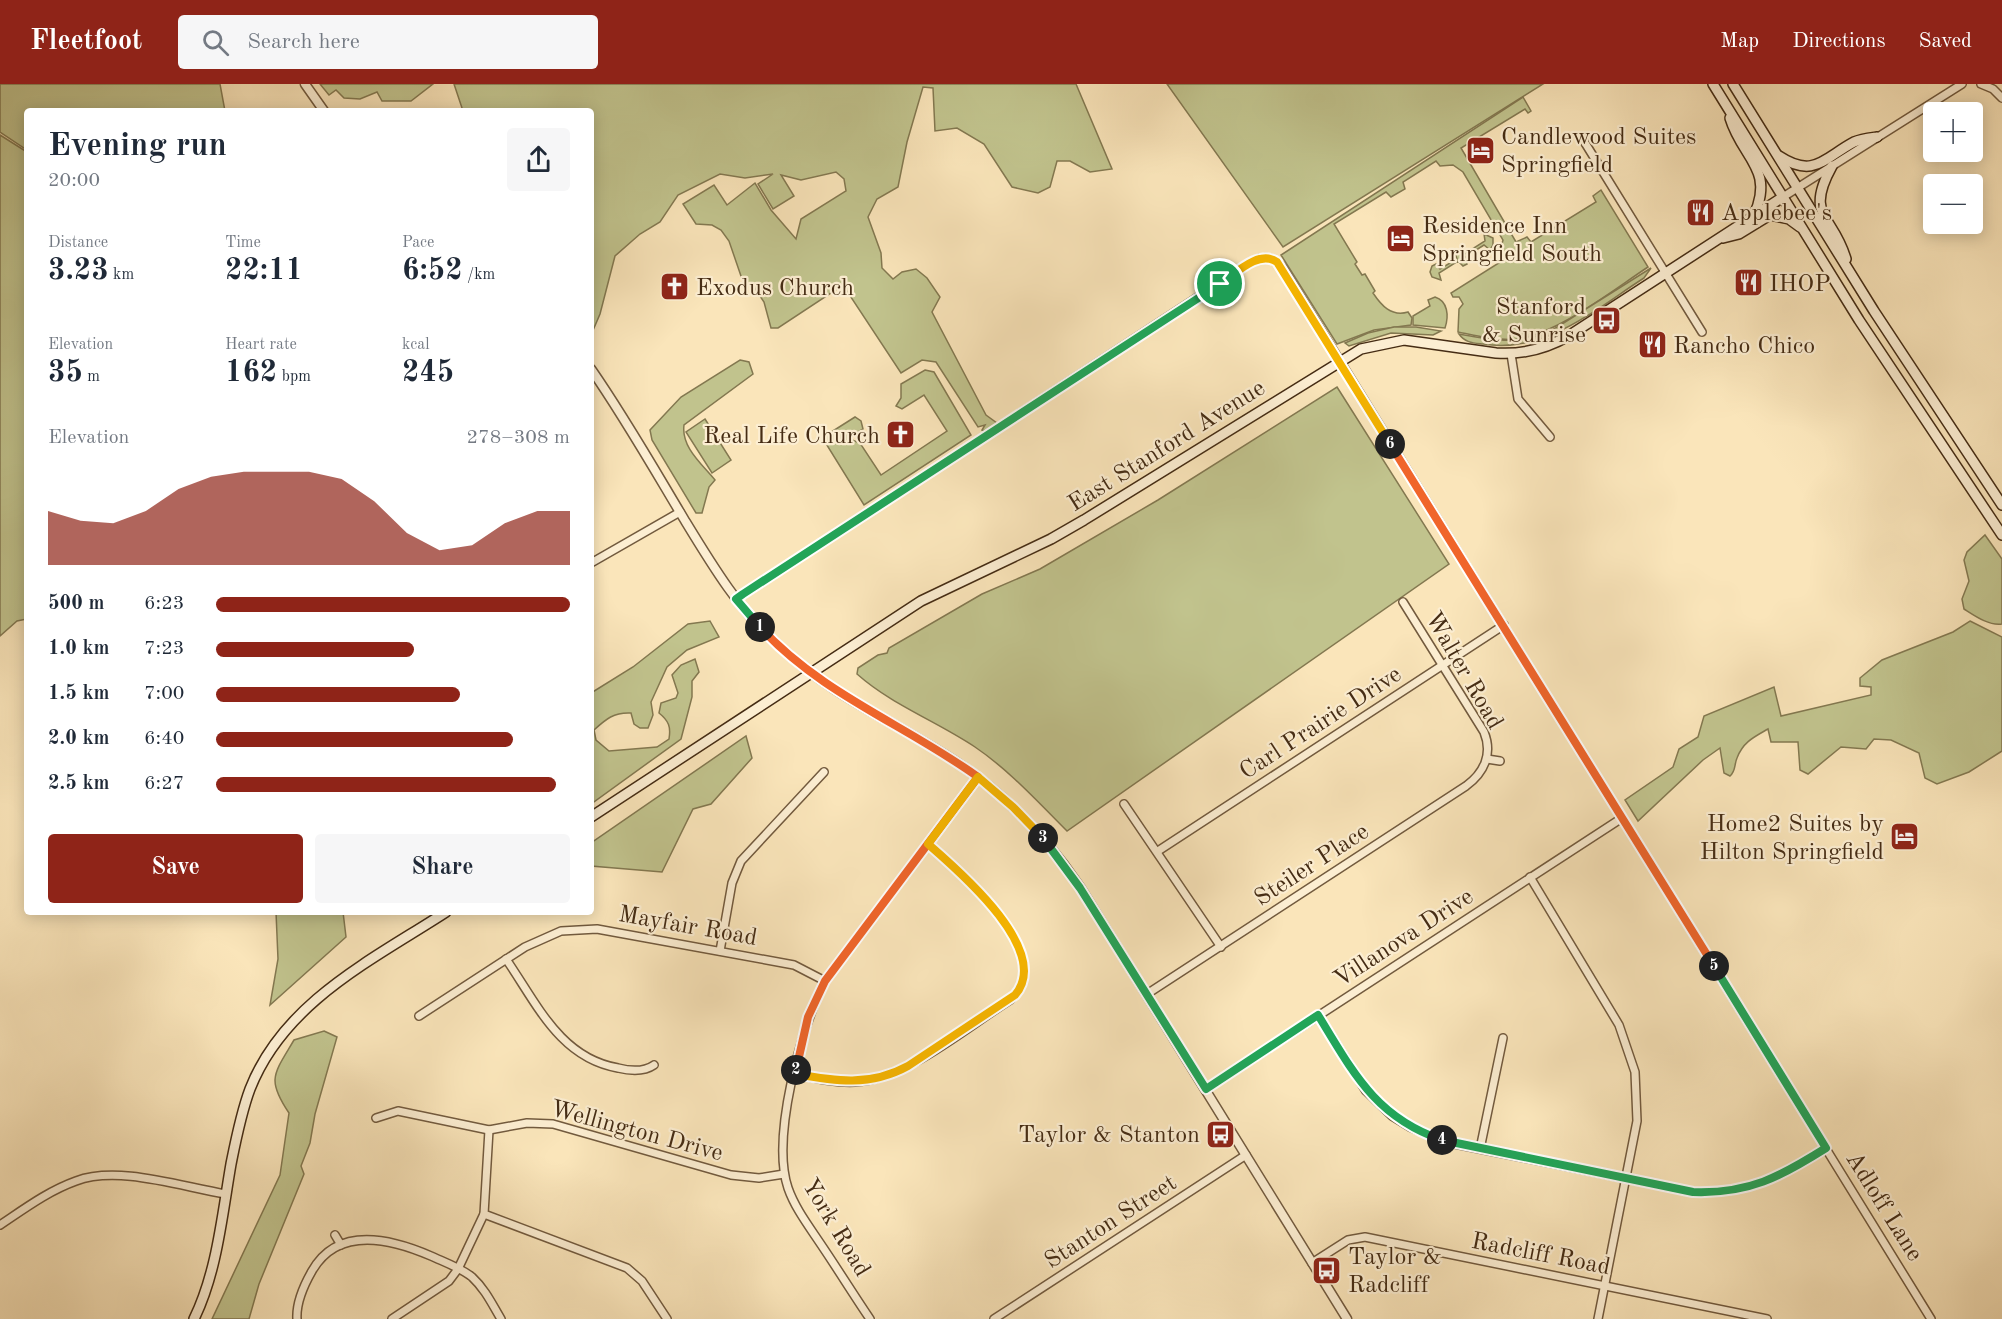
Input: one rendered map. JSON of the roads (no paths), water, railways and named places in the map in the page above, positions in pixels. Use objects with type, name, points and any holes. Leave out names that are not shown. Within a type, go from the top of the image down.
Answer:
[{"type":"main road","points":[[1713,84],[1909,398],[2002,535]]},
{"type":"main road","points":[[1733,84],[1850,272],[2002,505]]},
{"type":"main road","points":[[1726,104],[1734,132],[1760,172],[1761,198],[1753,216]]},
{"type":"main road","points":[[1778,155],[1799,166],[1811,167],[1856,141],[1877,137]]},
{"type":"main road","points":[[1832,166],[1819,193],[1819,204],[1843,248],[1850,272]]},
{"type":"main road","name":"East Stanford Avenue","points":[[594,815],[921,601],[1051,539],[1339,361],[1377,344],[1404,340],[1511,354],[1540,349],[1559,341],[1784,197]]},
{"type":"main road","points":[[1718,239],[1739,234],[1770,216],[1789,219],[1802,228]]},
{"type":"main road","points":[[194,1319],[209,1279],[250,1090],[278,1039],[292,1021],[325,992],[441,915]]},
{"type":"street","points":[[305,84],[322,108]]},
{"type":"street","points":[[1784,197],[1962,84]]},
{"type":"street","points":[[1981,84],[1994,89],[2002,98]]},
{"type":"street","points":[[1582,138],[1702,332]]},
{"type":"street","name":"Adloff Lane","points":[[736,599],[1253,261],[1261,258],[1273,259],[1282,267],[1931,1319]]},
{"type":"street","points":[[1511,354],[1518,399],[1550,437]]},
{"type":"street","points":[[594,374],[736,599],[778,646],[852,702],[943,753],[978,777],[1018,812],[1055,852],[1147,994],[1347,1319]]},
{"type":"street","points":[[594,560],[680,512]]},
{"type":"street","name":"Walter Road","points":[[1403,602],[1484,732],[1488,744],[1487,759]]},
{"type":"street","name":"Carl Prairie Drive","points":[[1158,851],[1504,625]]},
{"type":"street","points":[[1487,759],[1500,761]]},
{"type":"street","name":"Steiler Place","points":[[1147,994],[1474,780],[1483,770],[1487,759]]},
{"type":"street","points":[[720,951],[732,883],[741,861],[824,772]]},
{"type":"street","name":"York Road","points":[[870,1319],[798,1210],[784,1174],[782,1150],[795,1074],[808,1017],[825,981],[978,777]]},
{"type":"street","points":[[1124,804],[1221,947]]},
{"type":"street","name":"Villanova Drive","points":[[1206,1089],[1622,818]]},
{"type":"street","points":[[795,1074],[854,1082],[878,1079],[908,1066],[1015,995],[1022,985],[1026,970],[1018,947],[980,893],[928,844]]},
{"type":"street","points":[[1530,877],[1619,1025],[1628,1048],[1638,1095],[1637,1121],[1627,1178],[1598,1319]]},
{"type":"street","name":"Mayfair Road","points":[[419,1016],[542,938],[561,931],[581,929],[618,932],[794,965],[825,981]]},
{"type":"street","points":[[506,959],[552,1029],[574,1050],[596,1062],[626,1070],[643,1070],[654,1065]]},
{"type":"street","points":[[1318,1015],[1366,1091],[1392,1116],[1430,1136],[1480,1149],[1693,1192],[1732,1191],[1768,1181],[1826,1148]]},
{"type":"street","points":[[1480,1149],[1503,1038]]},
{"type":"street","name":"Wellington Drive","points":[[376,1118],[387,1112],[398,1111],[489,1130],[527,1123],[553,1124],[731,1175],[759,1178],[784,1174]]},
{"type":"street","points":[[392,1319],[449,1281],[459,1269],[484,1214],[489,1130]]},
{"type":"street","name":"Stanton Street","points":[[994,1319],[1007,1316],[1246,1155]]},
{"type":"street","points":[[0,1225],[54,1191],[77,1180],[99,1176],[124,1176],[226,1194]]},
{"type":"street","points":[[484,1214],[627,1268],[642,1281],[668,1319]]},
{"type":"street","points":[[335,1235],[341,1245]]},
{"type":"street","name":"Radcliff Road","points":[[1312,1263],[1348,1240],[1365,1237],[1767,1319]]},
{"type":"street","points":[[297,1319],[300,1297],[310,1273],[324,1255],[341,1245],[361,1239],[382,1239],[420,1251],[471,1277],[485,1292],[501,1319]]},
{"type":"place","name":"Candlewood Suites Springfield","points":[[1480,150]]},
{"type":"place","name":"Applebee's","points":[[1700,212]]},
{"type":"place","name":"Residence Inn Springfield South","points":[[1401,239]]},
{"type":"place","name":"IHOP","points":[[1748,283]]},
{"type":"place","name":"Exodus Church","points":[[675,287]]},
{"type":"place","name":"Stanford & Sunrise","points":[[1607,320]]},
{"type":"place","name":"Rancho Chico","points":[[1652,345]]},
{"type":"place","name":"Real Life Church","points":[[901,435]]},
{"type":"place","name":"Home2 Suites by Hilton Springfield","points":[[1905,837]]},
{"type":"place","name":"Taylor & Stanton","points":[[1221,1134]]},
{"type":"place","name":"Taylor & Radcliff","points":[[1327,1270]]}]
